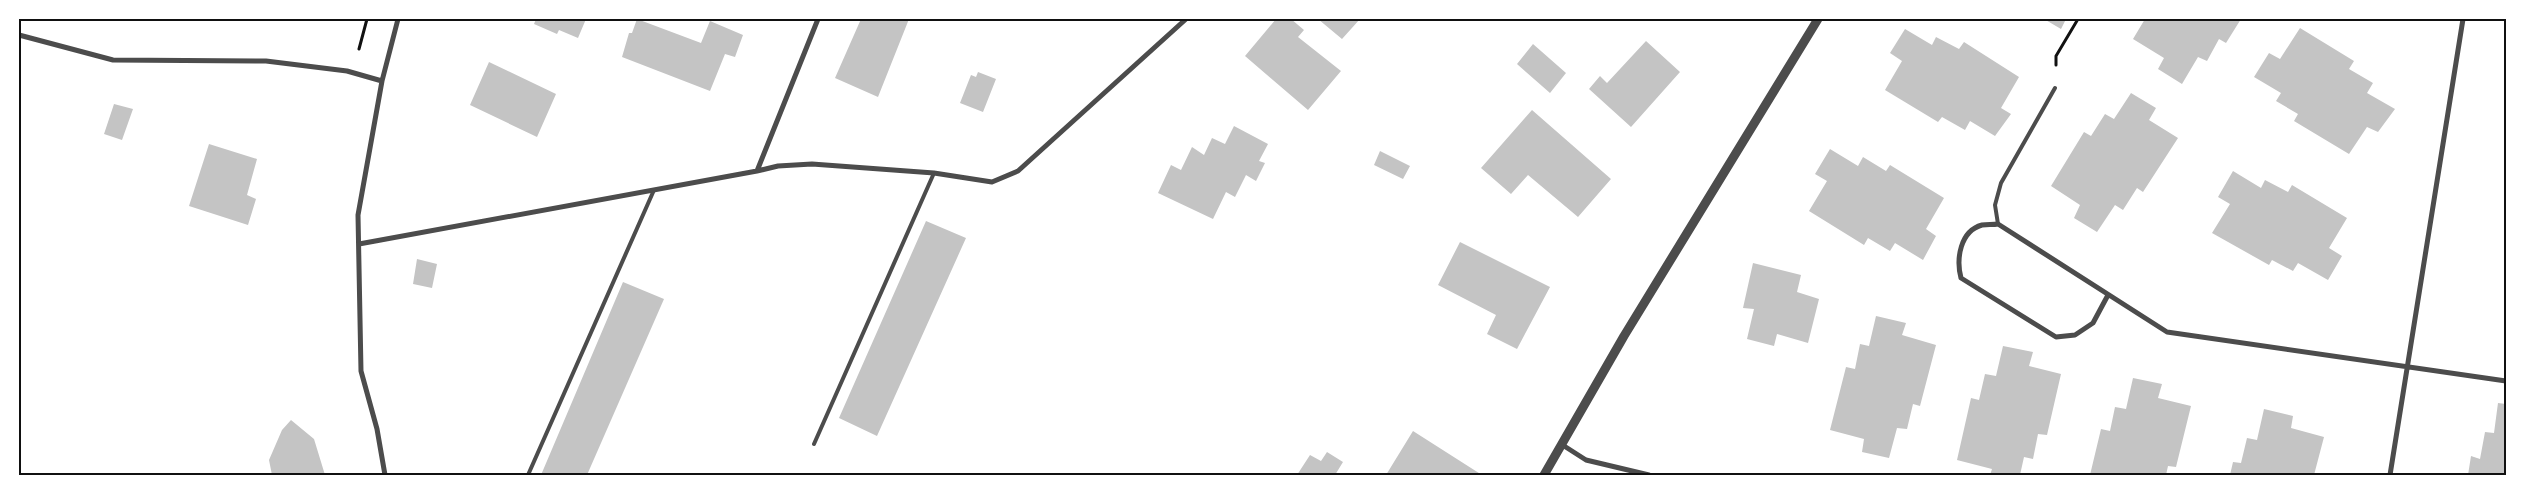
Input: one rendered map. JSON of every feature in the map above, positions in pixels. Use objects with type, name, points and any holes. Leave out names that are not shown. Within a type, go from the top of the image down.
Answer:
[{"type":"street","points":[[386,475],[377,429],[361,371],[358,215],[382,81],[398,19]]},
{"type":"street","points":[[757,171],[818,19]]},
{"type":"street","points":[[359,244],[778,166],[812,164],[934,173],[992,182],[1018,171],[1186,19]]},
{"type":"street","points":[[1544,475],[1624,336],[1818,19]]},
{"type":"street","points":[[2390,475],[2463,19]]},
{"type":"street","points":[[19,35],[113,60],[266,61],[346,71],[382,81]]},
{"type":"street","points":[[2108,295],[2093,323],[2076,335],[2056,336],[1961,278],[1958,267],[1959,251],[1965,237],[1981,225],[1998,224],[2167,332],[2506,381]]},
{"type":"street","points":[[1561,444],[1586,460],[1649,475]]},
{"type":"lane","points":[[1998,224],[1994,205],[2001,183],[2055,88]]},
{"type":"lane","points":[[814,444],[934,173]]},
{"type":"lane","points":[[528,475],[654,190]]},
{"type":"path","points":[[346,71],[360,47],[367,19]]},
{"type":"path","points":[[2055,88],[2056,56],[2078,19]]},
{"type":"building","points":[[536,19],[586,19],[578,38],[559,30],[557,34],[534,24]]},
{"type":"building","points":[[637,19],[701,43],[710,21],[743,35],[735,57],[725,54],[710,91],[622,57],[629,33],[632,33]]},
{"type":"building","points":[[861,19],[909,19],[878,97],[835,78]]},
{"type":"building","points":[[1276,19],[1291,19],[1304,30],[1298,37],[1341,71],[1308,110],[1245,56]]},
{"type":"building","points":[[1318,19],[1360,19],[1342,39]]},
{"type":"building","points":[[2044,19],[2066,19],[2061,29]]},
{"type":"building","points":[[2145,19],[2241,19],[2226,43],[2219,39],[2207,61],[2198,57],[2182,84],[2158,69],[2164,58],[2133,39]]},
{"type":"building","points":[[2300,28],[2354,61],[2349,69],[2373,83],[2367,93],[2395,109],[2378,132],[2367,127],[2349,154],[2294,121],[2298,114],[2276,101],[2281,93],[2254,77],[2269,53],[2280,59]]},
{"type":"building","points":[[1905,29],[1932,45],[1936,37],[1959,49],[1964,42],[2019,77],[2001,108],[2011,114],[1995,136],[1970,121],[1965,130],[1942,117],[1938,122],[1885,90],[1902,61],[1890,53]]},
{"type":"building","points":[[1646,41],[1680,72],[1631,127],[1589,89],[1600,76],[1607,83]]},
{"type":"building","points":[[1533,44],[1566,73],[1550,93],[1517,64]]},
{"type":"building","points":[[489,62],[556,94],[537,137],[470,105]]},
{"type":"building","points":[[978,72],[996,79],[983,112],[960,103],[971,75],[976,77]]},
{"type":"building","points":[[2131,93],[2156,108],[2149,120],[2178,138],[2143,192],[2137,188],[2123,210],[2115,205],[2097,232],[2074,218],[2080,205],[2051,186],[2084,132],[2091,136],[2105,114],[2114,119]]},
{"type":"building","points":[[114,104],[133,109],[122,140],[104,134]]},
{"type":"building","points":[[1532,110],[1611,179],[1578,217],[1528,175],[1511,194],[1481,168]]},
{"type":"building","points":[[1234,126],[1268,144],[1259,161],[1265,163],[1256,181],[1246,175],[1235,197],[1226,192],[1213,219],[1158,193],[1171,165],[1181,170],[1192,147],[1204,155],[1212,138],[1225,144]]},
{"type":"building","points":[[209,144],[257,159],[247,195],[256,199],[248,225],[189,206]]},
{"type":"building","points":[[1830,149],[1858,166],[1863,157],[1886,171],[1890,165],[1944,198],[1926,229],[1936,236],[1923,260],[1895,243],[1890,251],[1868,238],[1864,245],[1809,211],[1827,181],[1815,174]]},
{"type":"building","points":[[1380,151],[1410,166],[1403,179],[1374,165]]},
{"type":"building","points":[[2233,171],[2261,188],[2265,180],[2288,192],[2292,185],[2347,218],[2329,248],[2342,256],[2328,280],[2298,263],[2293,271],[2272,260],[2269,265],[2212,233],[2230,204],[2218,197]]},
{"type":"building","points":[[926,221],[966,238],[877,436],[839,418]]},
{"type":"building","points":[[1460,242],[1550,287],[1517,349],[1487,334],[1496,315],[1438,285]]},
{"type":"building","points":[[417,259],[437,264],[432,288],[413,284]]},
{"type":"building","points":[[1753,263],[1801,275],[1797,292],[1819,299],[1808,343],[1777,334],[1774,346],[1747,339],[1754,309],[1743,308]]},
{"type":"building","points":[[623,282],[664,299],[587,475],[541,475]]},
{"type":"building","points":[[1876,316],[1906,323],[1902,335],[1936,345],[1920,406],[1913,404],[1907,429],[1897,428],[1889,458],[1862,452],[1864,439],[1830,430],[1846,367],[1855,369],[1860,344],[1869,346]]},
{"type":"building","points":[[2003,346],[2033,352],[2029,366],[2061,374],[2047,435],[2038,434],[2033,459],[2024,457],[2020,475],[1990,475],[1992,469],[1957,460],[1971,398],[1979,400],[1985,374],[1996,376]]},
{"type":"building","points":[[2133,378],[2162,384],[2158,398],[2191,406],[2176,467],[2168,466],[2166,475],[2090,475],[2101,429],[2110,431],[2115,407],[2126,409]]},
{"type":"building","points":[[2498,403],[2506,404],[2506,475],[2468,475],[2471,456],[2480,459],[2485,432],[2494,433]]},
{"type":"building","points":[[2264,409],[2293,416],[2291,428],[2324,437],[2314,475],[2230,475],[2233,462],[2241,463],[2247,438],[2257,440]]},
{"type":"building","points":[[291,420],[314,439],[325,475],[272,475],[269,460],[282,430]]},
{"type":"building","points":[[1413,431],[1482,475],[1386,475]]},
{"type":"building","points":[[1327,452],[1343,462],[1335,475],[1297,475],[1310,455],[1321,461]]}]
